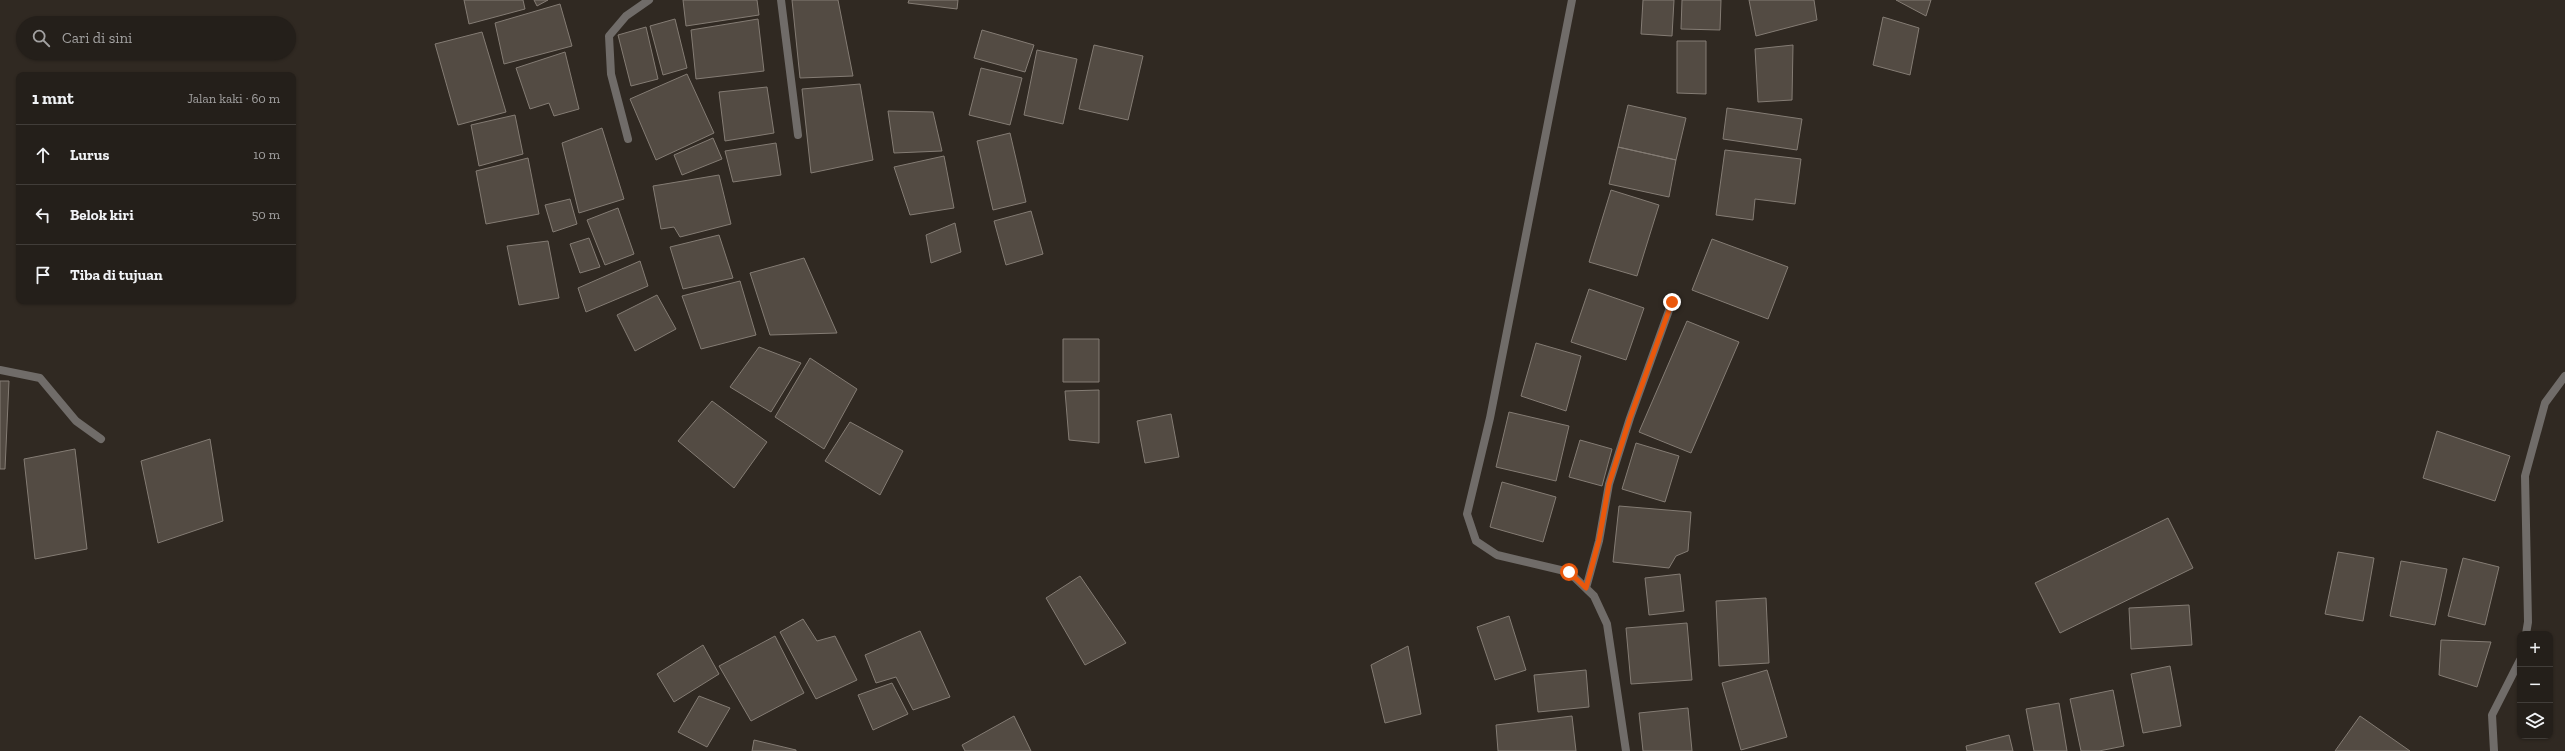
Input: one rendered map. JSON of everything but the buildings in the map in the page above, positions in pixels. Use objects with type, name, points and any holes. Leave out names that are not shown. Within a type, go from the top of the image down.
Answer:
[{"type":"street","points":[[628,139],[611,74],[610,36],[626,16],[649,0]]},
{"type":"street","points":[[782,0],[798,135]]},
{"type":"street","points":[[1572,0],[1490,418],[1467,514],[1476,541],[1497,555],[1569,572],[1594,596],[1607,624],[1626,751]]},
{"type":"street","points":[[1586,588],[1599,540],[1609,484],[1630,418],[1672,302]]},
{"type":"street","points":[[0,370],[40,378],[76,421],[101,439]]},
{"type":"street","points":[[2526,631],[2528,622],[2525,476],[2545,403],[2565,376]]},
{"type":"street","points":[[2494,751],[2492,715],[2517,666]]},
{"type":"route","points":[[1569,572],[1586,588],[1599,540],[1609,484],[1630,418],[1672,302]]}]
